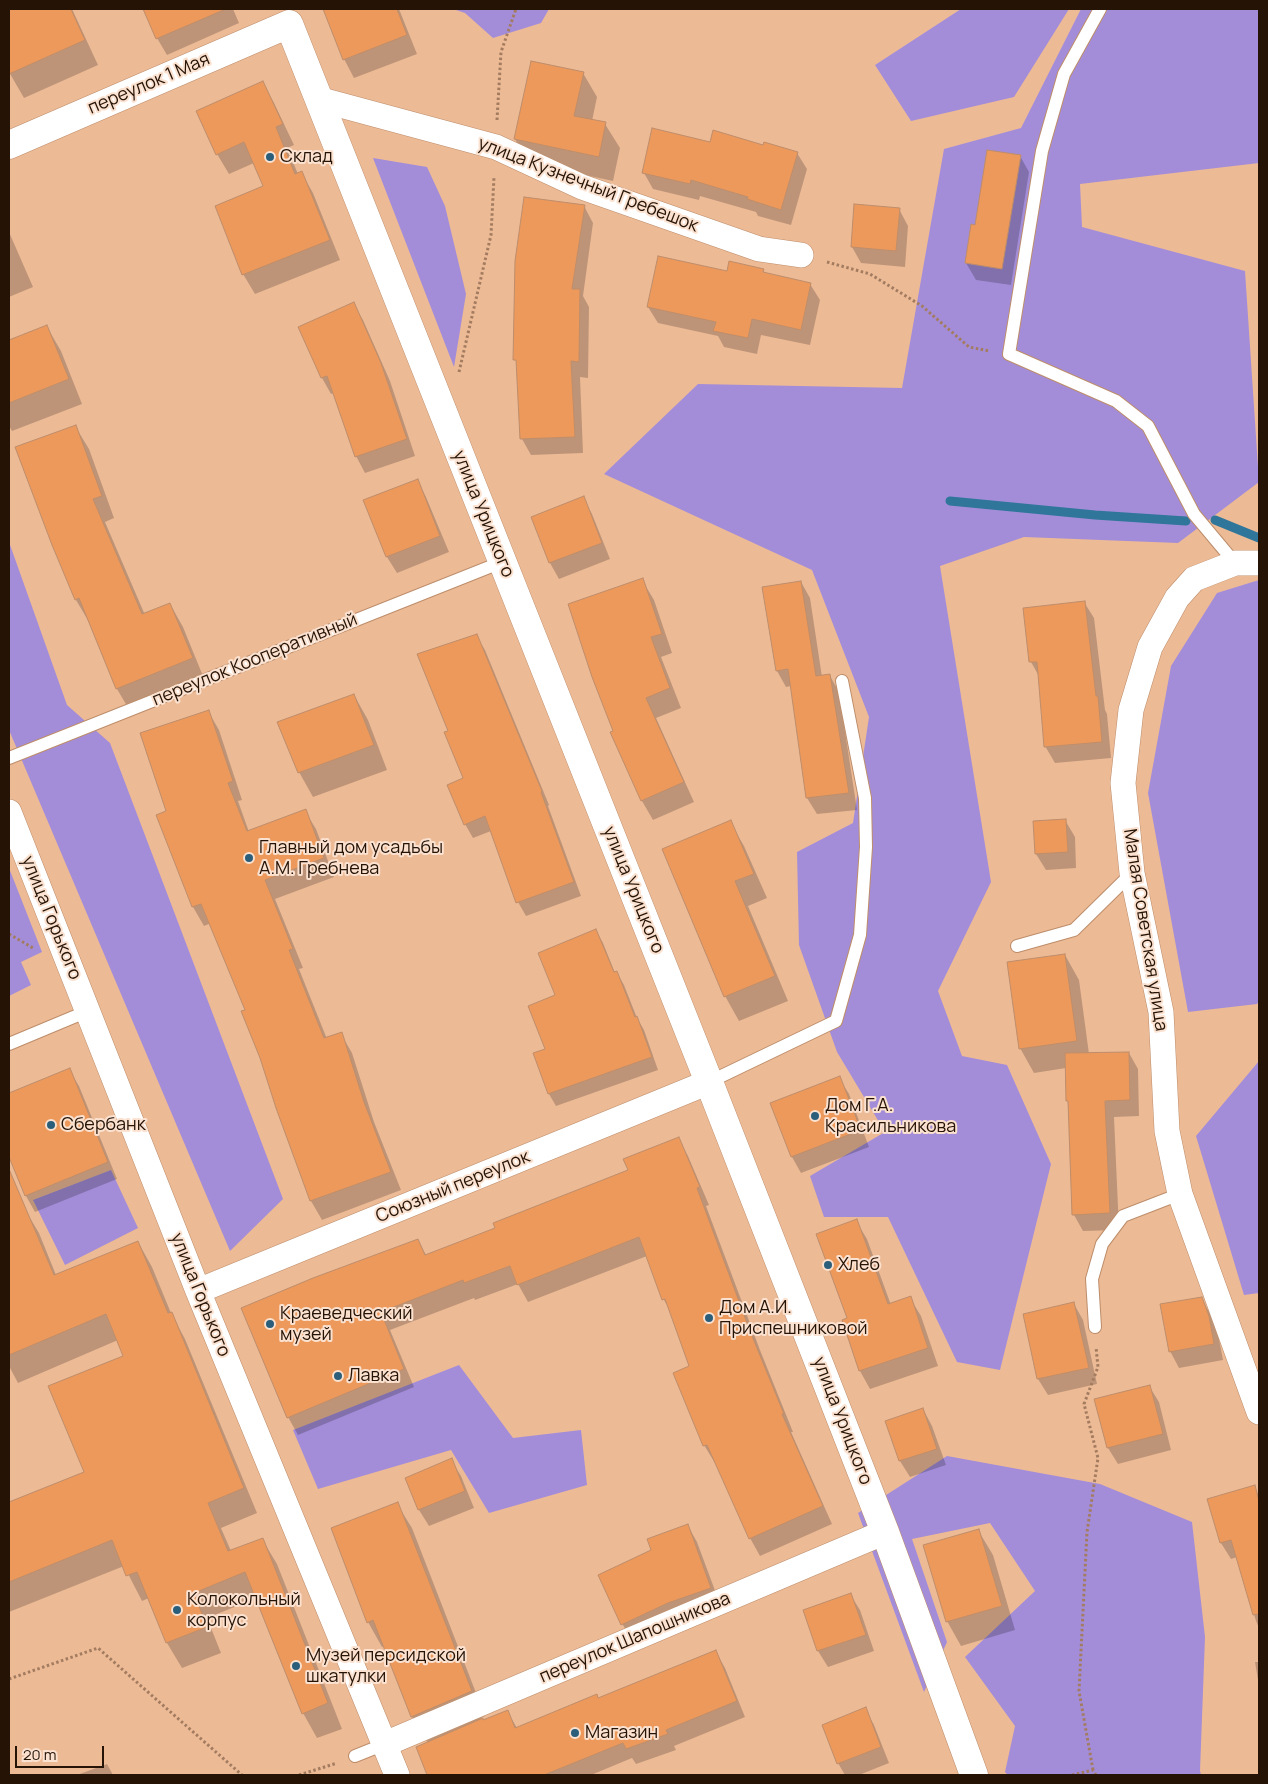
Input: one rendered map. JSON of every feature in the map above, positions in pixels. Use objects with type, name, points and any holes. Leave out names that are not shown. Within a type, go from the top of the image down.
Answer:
[{"type":"main road","name":"улица Урицкого","points":[[286,16],[709,1082],[885,1532],[974,1775]]},
{"type":"main road","name":"переулок 1 Мая","points":[[9,145],[286,16]]},
{"type":"street","name":"улица Кузнечный Гребешок","points":[[318,99],[496,147],[582,187],[759,249],[801,254]]},
{"type":"street","name":"Малая Советская улица","points":[[1247,563],[1194,579],[1177,598],[1150,647],[1131,710],[1123,783],[1132,873],[1161,1012],[1168,1131],[1180,1194],[1259,1412]]},
{"type":"street","name":"улица Горького","points":[[9,812],[198,1291],[385,1744],[396,1775]]},
{"type":"street","name":"Союзный переулок","points":[[198,1291],[709,1082]]},
{"type":"street","name":"переулок Шапошникова","points":[[385,1744],[885,1532]]},
{"type":"lane","points":[[1100,9],[1064,74],[1042,151],[1009,354],[1116,401],[1148,426],[1194,514],[1247,563]]},
{"type":"lane","name":"переулок Кооперативный","points":[[9,758],[502,562]]},
{"type":"lane","points":[[709,1082],[836,1021],[860,935],[866,846],[865,798],[842,682]]},
{"type":"lane","points":[[1017,946],[1074,930],[1132,873]]},
{"type":"lane","points":[[9,1044],[88,1011]]},
{"type":"lane","points":[[1095,1327],[1092,1279],[1102,1244],[1123,1216],[1180,1194]]},
{"type":"lane","points":[[355,1756],[385,1744]]},
{"type":"path","points":[[458,376],[490,235],[501,52],[516,9]]},
{"type":"path","points":[[801,254],[870,274],[922,306],[969,347],[1009,354]]},
{"type":"path","points":[[9,934],[33,948]]},
{"type":"path","points":[[1095,1327],[1098,1367],[1084,1404],[1098,1458],[1087,1532],[1079,1691],[1093,1770],[1096,1775]]},
{"type":"path","points":[[9,1679],[98,1648],[242,1775]]},
{"type":"path","points":[[299,1775],[355,1756]]},
{"type":"path","points":[[1072,1775],[1093,1770]]},
{"type":"shaded area","points":[[453,9],[549,9],[541,23],[493,38],[465,13]]},
{"type":"shaded area","points":[[961,9],[1069,9],[1014,97],[911,121],[875,65]]},
{"type":"shaded area","points":[[1081,9],[1259,9],[1259,163],[1080,184],[1082,227],[1245,271],[1259,482],[1178,543],[1024,537],[940,566],[991,882],[938,991],[962,1056],[1007,1065],[1051,1164],[1000,1370],[957,1362],[888,1217],[824,1217],[810,1176],[885,1132],[837,1052],[799,945],[797,852],[853,823],[869,717],[812,570],[604,474],[698,384],[902,388],[944,149],[1021,128]]},
{"type":"shaded area","points":[[373,158],[427,167],[445,206],[466,294],[454,367]]},
{"type":"shaded area","points":[[9,542],[67,705],[110,743],[283,1199],[230,1251],[9,730]]},
{"type":"shaded area","points":[[1259,580],[1259,1001],[1257,1004],[1188,1012],[1148,793],[1171,666],[1217,593]]},
{"type":"shaded area","points":[[9,868],[42,952],[21,962],[31,985],[9,996]]},
{"type":"shaded area","points":[[1259,1061],[1259,1293],[1244,1295],[1196,1136]]},
{"type":"shaded area","points":[[111,1170],[138,1228],[65,1265],[33,1200]]},
{"type":"shaded area","points":[[459,1365],[513,1438],[581,1430],[587,1485],[489,1513],[451,1450],[318,1489],[293,1430]]},
{"type":"shaded area","points":[[947,1456],[1100,1484],[1192,1522],[1205,1637],[1201,1775],[1008,1775],[1005,1772],[1015,1726],[965,1657],[1035,1591],[990,1523],[912,1539],[947,1642],[924,1692],[858,1513]]},
{"type":"building","points":[[9,9],[71,9],[85,40],[9,74]]},
{"type":"building","points":[[143,9],[226,9],[156,39]]},
{"type":"building","points":[[323,9],[397,9],[407,35],[343,60]]},
{"type":"building","points":[[531,61],[584,72],[574,116],[606,122],[599,157],[514,139]]},
{"type":"building","points":[[263,81],[283,124],[276,127],[295,174],[302,171],[330,240],[242,275],[215,206],[263,186],[244,142],[216,155],[196,111]]},
{"type":"building","points":[[652,128],[710,142],[713,130],[763,145],[764,142],[798,152],[781,210],[747,199],[748,197],[691,180],[690,184],[642,173]]},
{"type":"building","points":[[987,150],[1021,155],[1002,269],[965,263],[971,224],[975,225]]},
{"type":"building","points":[[524,197],[585,205],[572,289],[580,289],[579,362],[571,361],[575,437],[520,439],[516,360],[513,360],[515,261]]},
{"type":"building","points":[[854,204],[900,208],[896,251],[851,247]]},
{"type":"building","points":[[658,256],[727,271],[729,261],[764,269],[763,272],[811,283],[801,330],[752,319],[748,338],[713,331],[716,322],[647,307]]},
{"type":"building","points":[[354,302],[381,363],[407,439],[355,457],[327,376],[321,378],[298,327]]},
{"type":"building","points":[[47,325],[69,379],[9,403],[9,340]]},
{"type":"building","points":[[76,425],[102,496],[93,499],[142,614],[170,603],[193,658],[116,689],[79,598],[75,600],[52,545],[15,447]]},
{"type":"building","points":[[418,479],[440,536],[386,557],[363,500]]},
{"type":"building","points":[[584,496],[602,543],[549,563],[531,517]]},
{"type":"building","points":[[643,578],[662,634],[651,637],[670,688],[646,698],[684,782],[641,801],[610,732],[613,731],[592,677],[568,604]]},
{"type":"building","points":[[801,581],[816,676],[830,674],[849,793],[806,798],[788,669],[776,671],[762,587]]},
{"type":"building","points":[[1085,601],[1096,696],[1098,696],[1102,742],[1044,747],[1037,662],[1029,662],[1023,608]]},
{"type":"building","points":[[477,634],[542,791],[574,882],[516,903],[485,816],[464,825],[447,785],[463,778],[444,732],[448,731],[417,654]]},
{"type":"building","points":[[354,694],[374,745],[298,773],[277,722]]},
{"type":"building","points":[[209,710],[233,781],[228,783],[247,831],[306,809],[324,858],[265,880],[293,949],[289,950],[324,1038],[342,1032],[364,1102],[391,1172],[310,1201],[260,1058],[241,1011],[245,1010],[201,904],[192,907],[156,815],[166,811],[140,733]]},
{"type":"building","points":[[1066,819],[1068,852],[1035,854],[1033,821]]},
{"type":"building","points":[[731,820],[754,874],[735,881],[775,976],[724,997],[662,849]]},
{"type":"building","points":[[596,929],[614,972],[617,971],[635,1017],[637,1016],[652,1057],[548,1094],[533,1053],[545,1049],[528,1006],[555,995],[538,953]]},
{"type":"building","points":[[1065,954],[1077,1041],[1019,1049],[1007,962]]},
{"type":"building","points":[[1129,1052],[1130,1100],[1105,1101],[1110,1213],[1072,1215],[1065,1053]]},
{"type":"building","name":"Сбербанк","points":[[70,1068],[108,1162],[25,1196],[9,1157],[9,1093]]},
{"type":"building","name":"Дом Г.А. Красильникова","points":[[840,1076],[861,1130],[791,1157],[770,1103]]},
{"type":"building","points":[[679,1137],[700,1187],[697,1188],[750,1331],[784,1414],[782,1414],[823,1506],[749,1539],[707,1445],[703,1446],[673,1373],[689,1366],[665,1299],[662,1300],[639,1237],[517,1285],[510,1266],[464,1283],[463,1280],[381,1312],[404,1369],[287,1418],[241,1308],[313,1278],[418,1239],[425,1255],[495,1228],[493,1223],[628,1170],[623,1159]]},
{"type":"building","points":[[9,1169],[54,1275],[138,1241],[168,1313],[172,1312],[244,1488],[208,1503],[228,1551],[263,1538],[328,1703],[302,1714],[245,1572],[194,1593],[207,1627],[166,1643],[137,1572],[126,1576],[112,1540],[9,1582],[9,1502],[84,1472],[48,1386],[123,1356],[106,1314],[9,1355]]},
{"type":"building","points":[[857,1219],[888,1304],[911,1296],[928,1348],[859,1371],[842,1320],[847,1318],[816,1234]]},
{"type":"building","points":[[1202,1297],[1209,1316],[1214,1344],[1169,1352],[1160,1304]]},
{"type":"building","points":[[1074,1302],[1089,1368],[1037,1379],[1023,1314]]},
{"type":"building","points":[[1150,1385],[1163,1434],[1107,1448],[1094,1399]]},
{"type":"building","points":[[923,1408],[937,1449],[899,1461],[885,1421]]},
{"type":"building","points":[[452,1458],[465,1491],[418,1510],[405,1478]]},
{"type":"building","points":[[1255,1485],[1259,1501],[1259,1614],[1253,1615],[1231,1540],[1220,1543],[1207,1499]]},
{"type":"building","points":[[398,1502],[472,1691],[411,1717],[373,1620],[367,1623],[331,1528]]},
{"type":"building","points":[[688,1524],[711,1588],[668,1603],[621,1625],[598,1575],[651,1550],[647,1539]]},
{"type":"building","points":[[979,1529],[1002,1606],[946,1622],[923,1545]]},
{"type":"building","points":[[851,1593],[866,1635],[817,1651],[803,1610]]},
{"type":"building","points":[[716,1650],[737,1701],[666,1730],[668,1734],[626,1749],[623,1743],[544,1775],[427,1775],[416,1747],[483,1718],[483,1720],[508,1710],[515,1728],[597,1694],[598,1698]]},
{"type":"building","points":[[866,1707],[881,1747],[837,1764],[822,1725]]},
{"type":"waterway","points":[[950,501],[1095,515],[1186,521]]},
{"type":"waterway","points":[[1215,520],[1259,538]]},
{"type":"place","name":"Склад","points":[[270,157]]},
{"type":"place","name":"Главный дом усадьбы А.М. Гребнева","points":[[249,858]]},
{"type":"place","name":"Дом Г.А. Красильникова","points":[[815,1116]]},
{"type":"place","name":"Сбербанк","points":[[51,1125]]},
{"type":"place","name":"Хлеб","points":[[828,1265]]},
{"type":"place","name":"Дом А.И. Приспешниковой","points":[[709,1318]]},
{"type":"place","name":"Краеведческий музей","points":[[270,1324]]},
{"type":"place","name":"Лавка","points":[[338,1376]]},
{"type":"place","name":"Колокольный корпус","points":[[177,1610]]},
{"type":"place","name":"Музей персидской шкатулки","points":[[296,1666]]},
{"type":"place","name":"Магазин","points":[[575,1733]]}]
